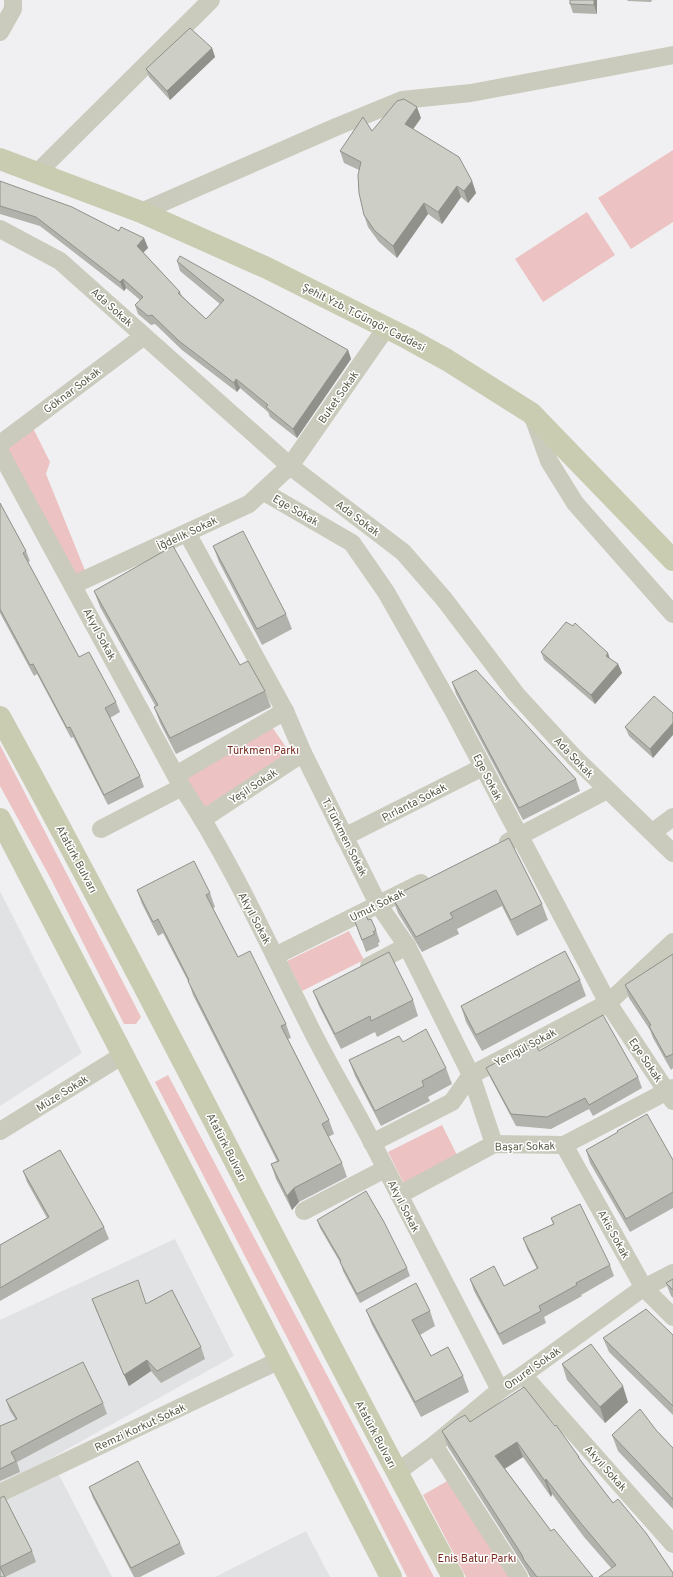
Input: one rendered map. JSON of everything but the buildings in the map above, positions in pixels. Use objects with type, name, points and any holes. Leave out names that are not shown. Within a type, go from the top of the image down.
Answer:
[{"type":"main road","name":"Şehit Yzb. T.Güngör Caddesi","points":[[0,159],[36,174],[141,212],[267,268],[447,360],[531,413],[673,560]]},
{"type":"main road","name":"Atatürk Bulvarı","points":[[0,717],[70,845],[396,1472],[453,1577]]},
{"type":"main road","points":[[0,819],[391,1577]]},
{"type":"street","points":[[0,32],[13,9],[13,0]]},
{"type":"street","points":[[36,174],[211,0]]},
{"type":"street","points":[[141,212],[336,127],[402,100],[471,93],[673,55]]},
{"type":"street","name":"Ada Sokak","points":[[0,229],[60,261],[290,466],[403,552],[444,599],[516,694],[574,757],[673,853]]},
{"type":"street","name":"Buket Sokak","points":[[290,466],[386,328]]},
{"type":"street","name":"Göknar Sokak","points":[[0,444],[144,336]]},
{"type":"street","points":[[531,413],[549,460],[575,503],[673,614]]},
{"type":"street","name":"Akyıl Sokak","points":[[0,452],[179,781],[203,819],[275,956],[305,998],[308,1022],[500,1390]]},
{"type":"street","name":"İğdelik Sokak","points":[[73,585],[249,504],[264,492],[290,466]]},
{"type":"street","name":"Ege Sokak","points":[[264,492],[352,543],[386,592],[454,710],[519,837],[608,1003],[671,1094]]},
{"type":"street","name":"T. Türkmen Sokak","points":[[187,533],[284,711],[303,753],[378,904],[407,946],[471,1075],[494,1144]]},
{"type":"street","points":[[101,829],[179,781],[284,711]]},
{"type":"street","name":"Yeşil Sokak","points":[[203,819],[303,753]]},
{"type":"street","name":"Pırlanta Sokak","points":[[344,837],[483,767]]},
{"type":"street","points":[[491,850],[519,837],[607,790]]},
{"type":"street","points":[[652,832],[673,817]]},
{"type":"street","name":"Umut Sokak","points":[[275,956],[435,877]]},
{"type":"street","name":"Yenigül Sokak","points":[[372,1143],[452,1102],[471,1075],[608,1003],[673,942]]},
{"type":"street","points":[[352,974],[407,946]]},
{"type":"street","name":"Müze Sokak","points":[[0,1132],[123,1055]]},
{"type":"street","name":"Başar Sokak","points":[[399,1195],[494,1144],[564,1145],[671,1094]]},
{"type":"street","name":"Akis Sokak","points":[[564,1145],[644,1288],[673,1317]]},
{"type":"street","points":[[304,1211],[385,1169]]},
{"type":"street","name":"Onurel Sokak","points":[[396,1472],[434,1445],[500,1390],[644,1288],[673,1273]]},
{"type":"street","name":"Remzi Korkut Sokak","points":[[0,1493],[280,1360]]},
{"type":"street","name":"Akyıl Sokak","points":[[523,1375],[673,1544]]},
{"type":"street","points":[[434,1445],[520,1577]]},
{"type":"shaded area","points":[[0,891],[82,1053],[0,1106]]},
{"type":"shaded area","points":[[175,1239],[234,1356],[46,1461],[0,1484],[0,1320]]},
{"type":"shaded area","points":[[59,1475],[112,1577],[0,1577],[0,1503]]},
{"type":"shaded area","points":[[306,1531],[330,1577],[215,1577]]},
{"type":"green space","points":[[673,150],[673,222],[631,249],[598,198]]},
{"type":"green space","points":[[587,212],[615,255],[543,302],[515,259]]},
{"type":"green space","points":[[30,422],[50,462],[46,474],[88,578],[73,585],[0,444]]},
{"type":"green space","name":"Türkmen Parkı","points":[[270,724],[290,753],[202,809],[185,779]]},
{"type":"green space","points":[[0,745],[141,1017],[136,1024],[124,1024],[51,879],[0,786]]},
{"type":"green space","points":[[349,931],[364,960],[302,991],[287,961]]},
{"type":"green space","points":[[168,1075],[434,1577],[407,1577],[294,1351],[155,1082]]},
{"type":"green space","points":[[442,1125],[458,1157],[404,1184],[388,1152]]},
{"type":"green space","name":"Enis Batur Parkı","points":[[449,1480],[511,1577],[466,1577],[423,1495]]}]
